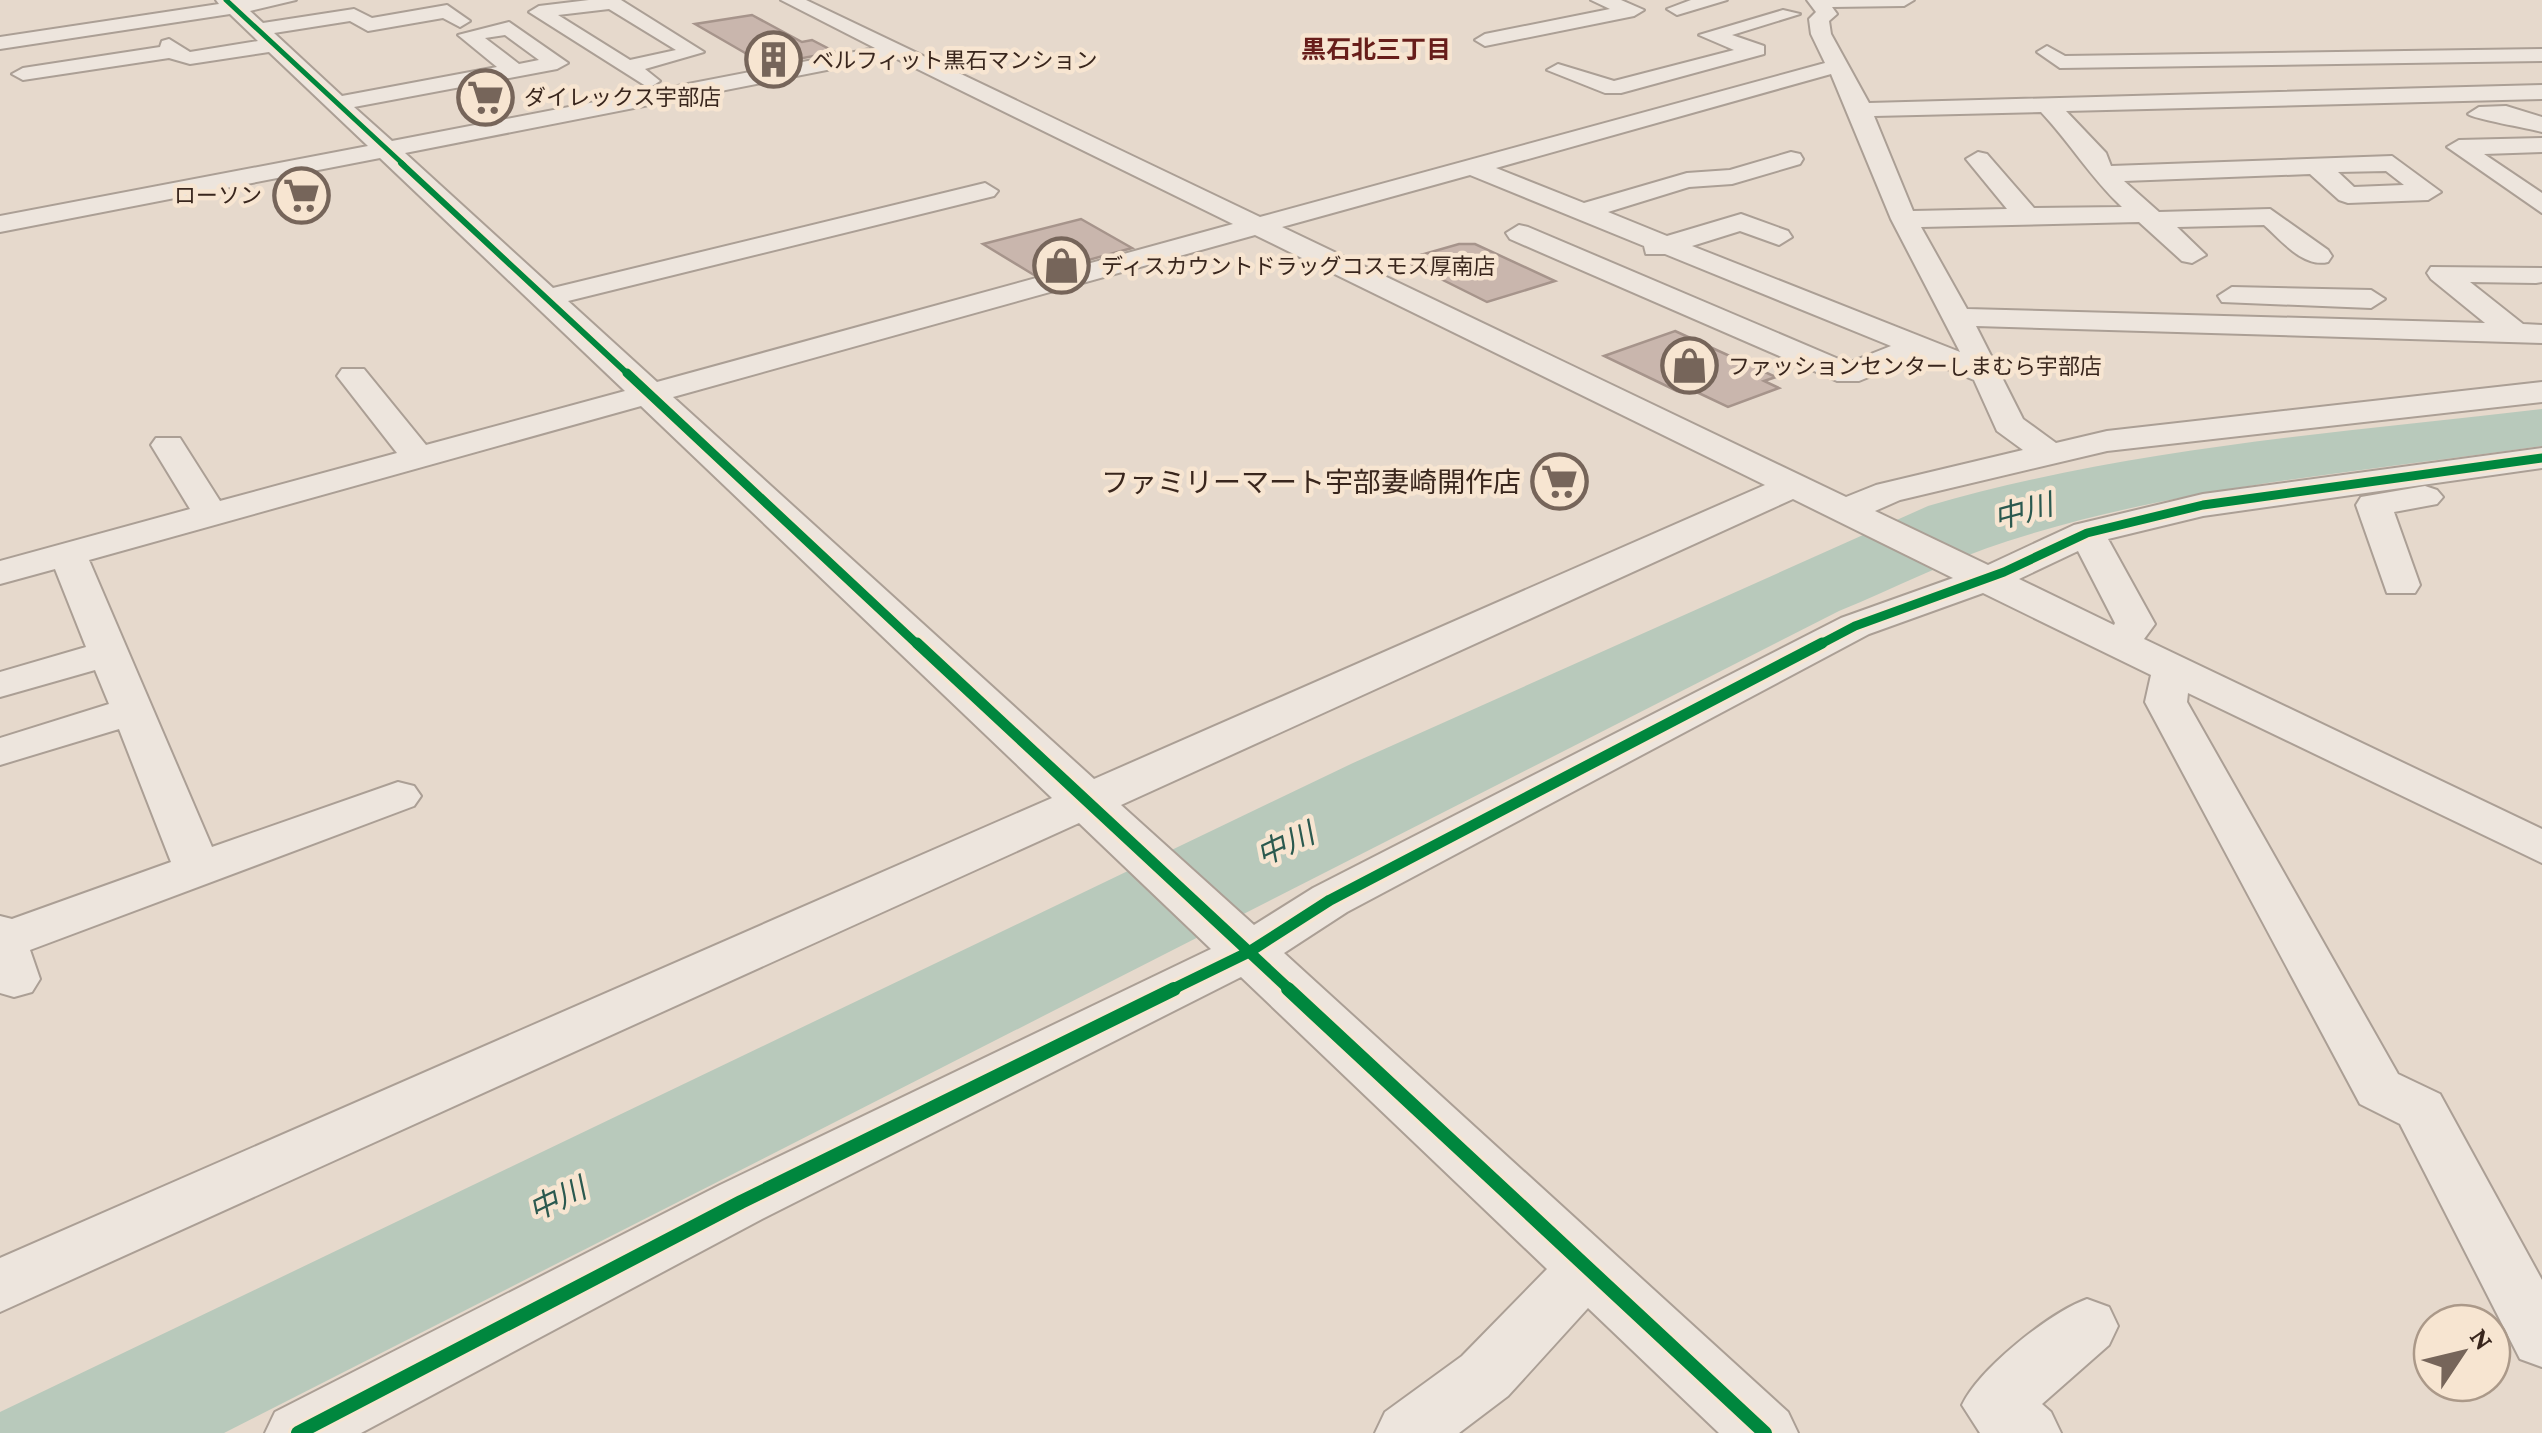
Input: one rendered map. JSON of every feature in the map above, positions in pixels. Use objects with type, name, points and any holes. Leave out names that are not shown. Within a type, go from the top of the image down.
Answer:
[{"type":"street","points":[[0,43],[231,4],[286,0]]},
{"type":"street","points":[[791,0],[1970,575],[2542,848]]},
{"type":"street","points":[[1486,40],[1642,12],[1602,0],[1544,14]]},
{"type":"street","points":[[1677,9],[1717,0]]},
{"type":"street","points":[[1596,61],[1558,70],[1612,88],[1757,50],[1700,37],[1819,6],[1904,0]]},
{"type":"street","points":[[627,67],[694,52],[612,3],[539,12],[670,94]]},
{"type":"street","points":[[231,4],[1765,1433]]},
{"type":"street","points":[[1755,5],[1790,14]]},
{"type":"street","points":[[1819,6],[1821,34],[1861,110],[1869,141],[1954,318],[1988,374],[2009,424],[2049,454]]},
{"type":"street","points":[[22,74],[171,48],[179,58],[190,58],[354,15],[368,26],[447,12],[460,21]]},
{"type":"street","points":[[1522,32],[1560,45]]},
{"type":"street","points":[[2113,37],[2139,60]]},
{"type":"street","points":[[2259,38],[2283,58]]},
{"type":"street","points":[[0,224],[894,51]]},
{"type":"street","points":[[2047,52],[2060,62],[2139,60],[2196,53],[2283,58],[2542,55]]},
{"type":"street","points":[[2196,53],[2239,101],[2265,119],[2506,113],[2542,128]]},
{"type":"street","points":[[0,573],[1837,66]]},
{"type":"street","points":[[338,103],[514,71]]},
{"type":"street","points":[[1861,110],[2542,92]]},
{"type":"street","points":[[2047,105],[2097,158],[2101,174],[2192,254]]},
{"type":"street","points":[[1998,106],[2026,130]]},
{"type":"street","points":[[2542,145],[2459,147],[2542,205]]},
{"type":"street","points":[[1726,150],[1782,162],[1732,177],[1687,180],[1516,230],[1848,374],[1919,346]]},
{"type":"street","points":[[1676,156],[1732,177]]},
{"type":"street","points":[[1978,159],[2026,216]]},
{"type":"street","points":[[2101,174],[2316,166]]},
{"type":"street","points":[[1472,167],[1988,374]]},
{"type":"street","points":[[546,298],[985,191]]},
{"type":"street","points":[[1904,219],[2270,217],[2318,256]]},
{"type":"street","points":[[1598,267],[1741,222],[1779,237]]},
{"type":"street","points":[[2529,333],[2441,272],[2534,274]]},
{"type":"street","points":[[2254,326],[2229,296],[2371,299]]},
{"type":"street","points":[[1954,318],[2529,333]]},
{"type":"street","points":[[353,376],[418,458]]},
{"type":"street","points":[[1846,514],[1888,492],[2107,441],[2542,392]]},
{"type":"street","points":[[168,445],[211,515]]},
{"type":"street","points":[[298,1433],[741,1202],[1250,952],[1330,900],[1800,654],[1855,626],[1919,606],[1970,575],[2004,572],[2088,534],[2202,505],[2541,477]]},
{"type":"street","points":[[2400,584],[2374,505],[2541,477]]},
{"type":"street","points":[[0,1286],[1790,487]]},
{"type":"street","points":[[2088,534],[2134,624],[2119,644]]},
{"type":"street","points":[[68,554],[198,869]]},
{"type":"street","points":[[0,685],[108,653]]},
{"type":"street","points":[[2172,670],[2166,702],[2379,1089],[2420,1109],[2542,1340]]},
{"type":"street","points":[[0,752],[132,710]]},
{"type":"street","points":[[6,951],[198,869],[398,796]]},
{"type":"street","points":[[1408,1433],[1485,1376],[1588,1266]]},
{"type":"street","points":[[2028,1433],[1996,1405],[2087,1326]]},
{"type":"water","name":"中川","points":[[2542,409],[2542,446],[2273,482],[2139,506],[1987,548],[1839,611],[224,1433],[0,1433],[0,1412],[1353,763],[1928,506],[2003,486],[2155,456]]},
{"type":"building","points":[[752,15],[802,42],[812,40],[835,52],[766,65],[695,24]]},
{"type":"building","name":"ディスカウントドラッグコスモス厚南店","points":[[1081,219],[1132,248],[1034,275],[983,244]]},
{"type":"building","points":[[1459,244],[1475,244],[1555,281],[1487,302],[1403,260]]},
{"type":"building","name":"ファッションセンターしまむら宇部店","points":[[1675,331],[1776,377],[1764,381],[1779,388],[1728,407],[1686,387],[1677,391],[1604,356]]},
{"type":"cycle path","points":[[226,0],[1765,1433]]},
{"type":"cycle path","points":[[298,1433],[741,1202],[1249,952],[1330,900],[1855,626],[2004,572],[2087,533],[2203,505],[2542,458]]},
{"type":"place","name":"ベルフィット黒石マンション","points":[[773,60]]},
{"type":"place","name":"ダイレックス宇部店","points":[[485,97]]},
{"type":"place","name":"ローソン","points":[[301,195]]},
{"type":"place","name":"ディスカウントドラッグコスモス厚南店","points":[[1062,266]]},
{"type":"place","name":"ファッションセンターしまむら宇部店","points":[[1689,366]]},
{"type":"place","name":"ファミリーマート宇部妻崎開作店","points":[[1560,482]]},
{"type":"district","name":"黒石北三丁目","points":[[1376,49]]}]
